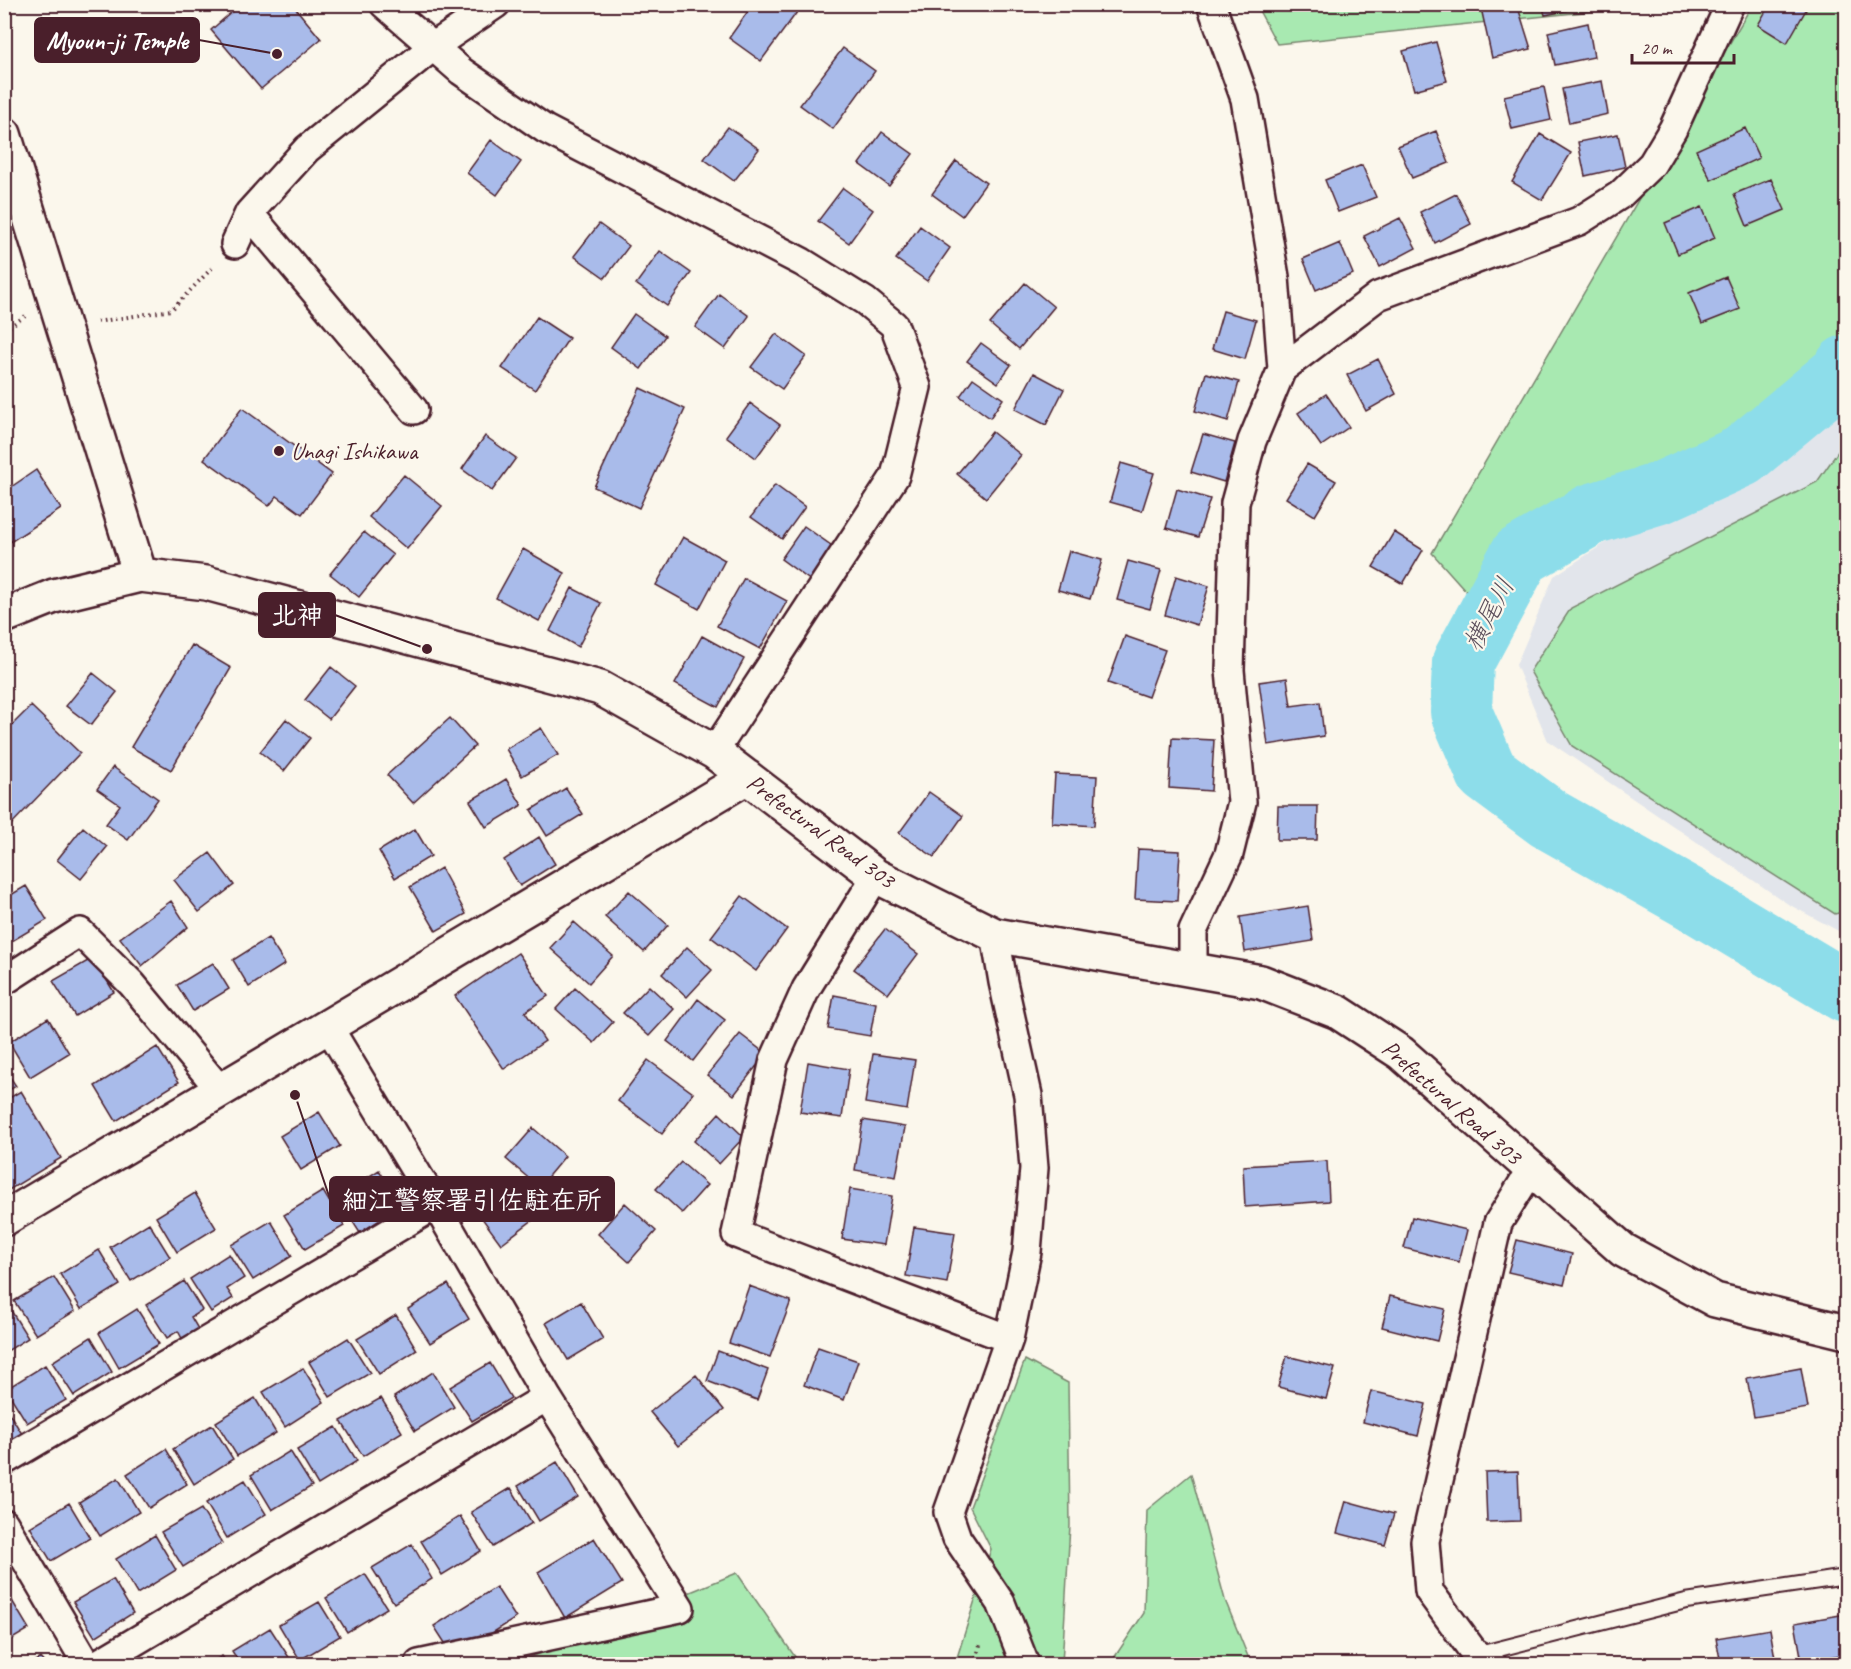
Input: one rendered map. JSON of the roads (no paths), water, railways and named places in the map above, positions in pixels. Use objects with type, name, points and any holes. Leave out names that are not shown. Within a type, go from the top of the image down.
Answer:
[{"type":"main road","points":[[4,135],[140,575]]},
{"type":"main road","name":"Prefectural Road 303","points":[[4,616],[54,596],[140,575],[206,583],[600,688],[714,752],[876,876],[995,935],[1261,982],[1338,1012],[1401,1053],[1623,1250],[1715,1300],[1846,1332]]},
{"type":"main road","points":[[4,1220],[747,777]]},
{"type":"street","points":[[384,4],[461,71],[545,129],[802,262],[865,301],[894,325],[917,387],[895,476],[714,752]]},
{"type":"street","points":[[235,244],[249,213],[307,149],[434,46],[496,4]]},
{"type":"street","points":[[1193,970],[1193,932],[1229,854],[1242,802],[1230,670],[1235,503],[1252,441],[1282,369],[1275,277],[1245,99],[1211,4]]},
{"type":"street","points":[[1282,369],[1378,296],[1579,221],[1620,195],[1652,164],[1673,129],[1730,4]]},
{"type":"street","points":[[249,213],[414,410]]},
{"type":"street","points":[[876,876],[806,989],[774,1060],[736,1234],[1009,1338]]},
{"type":"street","points":[[4,981],[80,932],[132,984],[220,1090]]},
{"type":"street","points":[[995,935],[1028,1095],[1034,1168],[1027,1252],[1009,1338],[948,1512],[957,1538],[1001,1603],[1025,1665]]},
{"type":"street","points":[[328,1026],[436,1205],[547,1397],[680,1608],[419,1665]]},
{"type":"street","points":[[1484,1660],[1429,1591],[1425,1541],[1498,1223],[1531,1170]]},
{"type":"street","points":[[4,1461],[436,1205]]},
{"type":"street","points":[[97,1665],[547,1397]]},
{"type":"street","points":[[4,1523],[87,1665]]},
{"type":"lane","points":[[1484,1660],[1686,1601],[1846,1577]]},
{"type":"waterway","name":"横尾川","points":[[1846,366],[1839,375],[1742,456],[1660,493],[1592,514],[1520,556],[1463,662],[1461,712],[1487,773],[1549,819],[1691,899],[1846,992]]},
{"type":"place","name":"Myoun-ji Temple","points":[[277,54]]},
{"type":"place","name":"Unagi Ishikawa","points":[[279,451]]},
{"type":"place","name":"北神","points":[[427,649]]},
{"type":"place","name":"細江警察署引佐駐在所","points":[[295,1095]]}]
